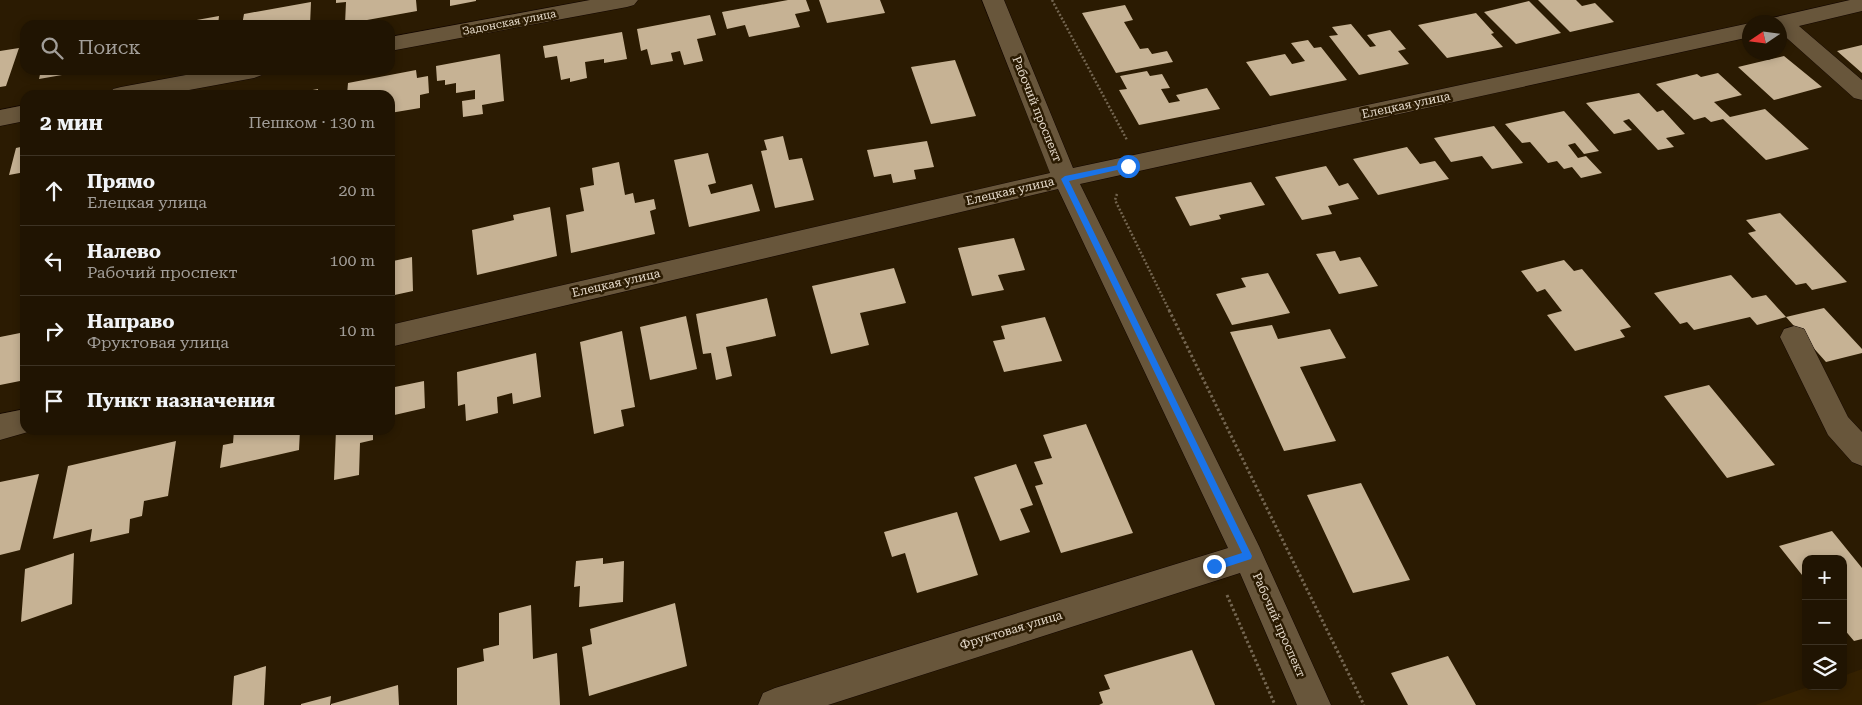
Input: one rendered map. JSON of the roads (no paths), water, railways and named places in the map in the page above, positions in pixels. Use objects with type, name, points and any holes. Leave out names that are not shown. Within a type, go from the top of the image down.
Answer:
[{"type":"street","name":"Задонская улица","points":[[395,43],[627,0]]},
{"type":"street","name":"Рабочий проспект","points":[[993,0],[1065,179],[1248,556],[1314,705]]},
{"type":"street","points":[[1787,22],[1862,4]]},
{"type":"street","points":[[1787,28],[1862,92]]},
{"type":"street","name":"Елецкая улица","points":[[395,335],[1065,179],[1742,32]]},
{"type":"street","points":[[148,90],[227,75]]},
{"type":"street","points":[[0,118],[20,114]]},
{"type":"street","points":[[1794,336],[1838,426],[1862,453]]},
{"type":"street","points":[[0,427],[20,422]]},
{"type":"street","name":"Фруктовая улица","points":[[775,705],[1248,556]]}]
